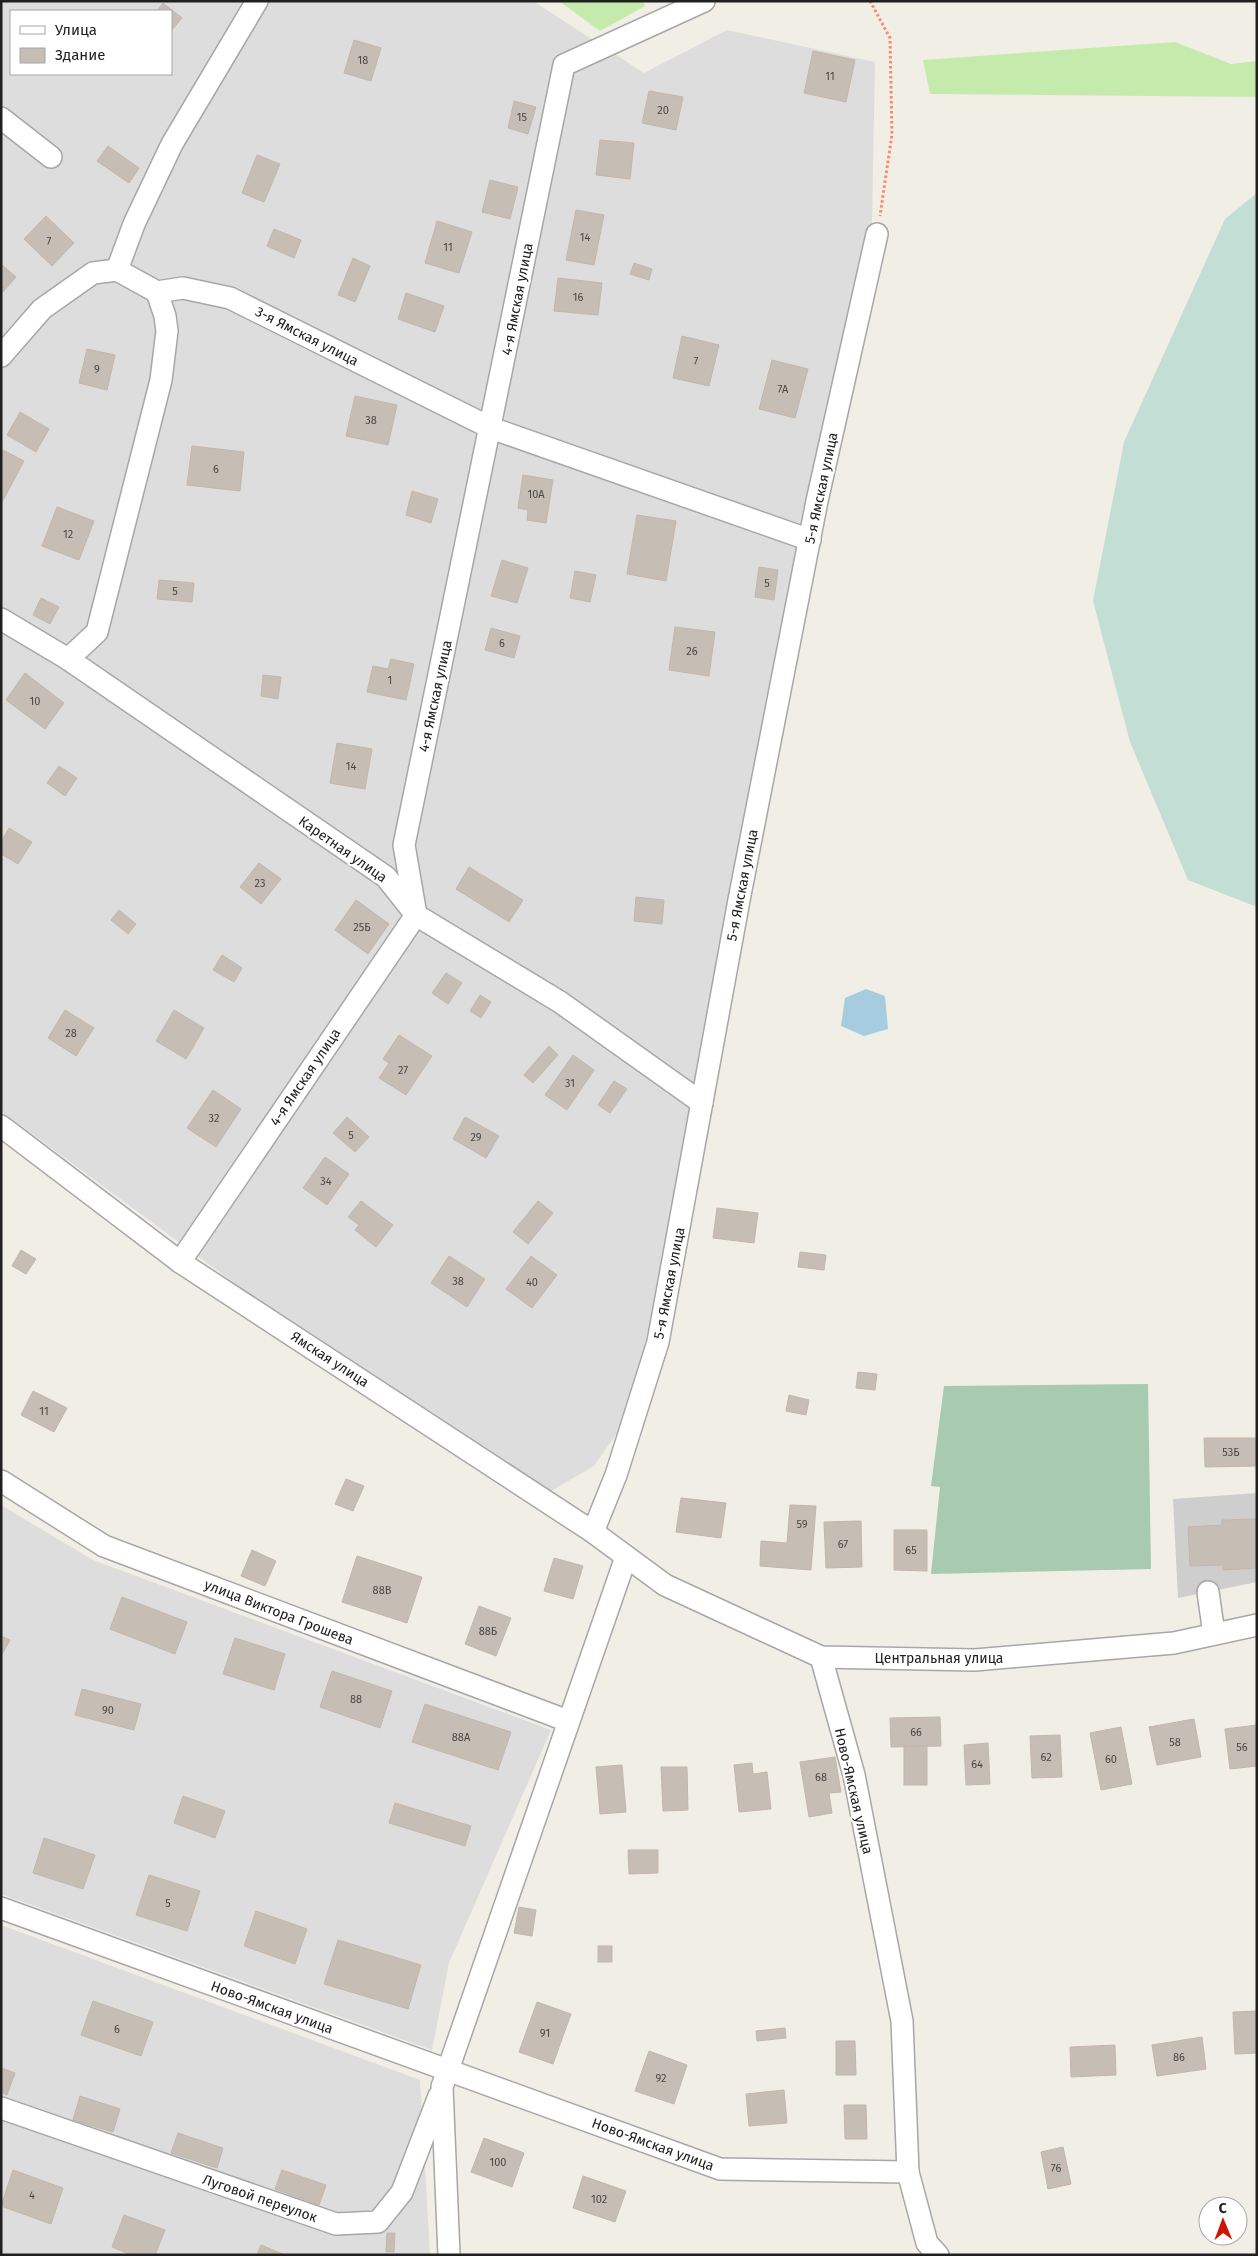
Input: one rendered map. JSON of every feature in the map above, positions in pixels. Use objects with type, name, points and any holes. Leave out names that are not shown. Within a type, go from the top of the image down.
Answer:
[{"type":"street","points":[[117,270],[134,224],[172,144],[257,1]]},
{"type":"street","name":"4-я Ямская улица","points":[[180,1262],[416,915],[404,845],[564,66],[704,1]]},
{"type":"street","points":[[1,118],[51,157]]},
{"type":"street","name":"5-я Ямская улица","points":[[593,1532],[616,1475],[658,1342],[740,890],[810,540],[877,234]]},
{"type":"street","points":[[1,356],[42,309],[92,273],[117,270],[157,292],[165,316],[167,331],[161,380],[97,632],[68,659]]},
{"type":"street","name":"3-я Ямская улица","points":[[157,292],[183,288],[230,298],[491,428],[810,540]]},
{"type":"street","name":"Каретная улица","points":[[1,619],[68,659],[386,877],[416,915],[560,1002],[702,1103]]},
{"type":"street","name":"Ямская улица","points":[[1,1126],[180,1262],[593,1532],[665,1585]]},
{"type":"street","name":"улица Виктора Грошева","points":[[1,1481],[104,1546],[568,1721]]},
{"type":"street","name":"Луговой переулок","points":[[1,2108],[336,2224],[378,2222],[402,2192],[445,2079],[626,1556]]},
{"type":"street","name":"Центральная улица","points":[[665,1585],[821,1657],[975,1660],[1174,1643],[1257,1626]]},
{"type":"street","points":[[1208,1592],[1214,1634]]},
{"type":"street","name":"Ново-Ямская улица","points":[[1,1908],[445,2079],[720,2168],[908,2172],[902,2021],[854,1775],[821,1657]]},
{"type":"street","points":[[445,2079],[449,2255]]},
{"type":"street","points":[[908,2172],[927,2243],[938,2255]]},
{"type":"path","points":[[870,1],[890,38],[892,134],[877,234]]},
{"type":"shaded area","points":[[1,1],[533,1],[644,73],[727,30],[875,62],[872,222],[809,499],[655,1341],[631,1413],[594,1466],[546,1494],[362,1377],[1,1111]]},
{"type":"shaded area","points":[[1257,193],[1257,907],[1188,880],[1130,742],[1093,601],[1124,442],[1225,219]]},
{"type":"shaded area","points":[[866,989],[885,996],[888,1029],[864,1036],[841,1026],[845,998]]},
{"type":"shaded area","points":[[1257,1493],[1257,1582],[1178,1598],[1173,1499]]},
{"type":"shaded area","points":[[1,1505],[93,1560],[551,1730],[449,1963],[432,2050],[1,1894]]},
{"type":"shaded area","points":[[1,1925],[420,2080],[430,2255],[1,2255]]},
{"type":"green space","points":[[559,1],[643,1],[645,6],[600,31]]},
{"type":"green space","points":[[1175,42],[1231,64],[1257,61],[1257,97],[930,94],[923,60]]},
{"type":"green space","points":[[1148,1384],[1151,1569],[931,1574],[940,1487],[931,1486],[944,1386]]},
{"type":"building","points":[[163,3],[172,10],[158,10]]},
{"type":"building","points":[[172,10],[182,18],[172,30]]},
{"type":"building","points":[[354,40],[381,48],[371,81],[344,73]]},
{"type":"building","points":[[813,51],[855,60],[846,102],[804,93]]},
{"type":"building","points":[[649,91],[683,97],[676,130],[642,123]]},
{"type":"building","points":[[514,101],[536,107],[528,134],[508,128]]},
{"type":"building","points":[[600,140],[634,143],[630,179],[596,175]]},
{"type":"building","points":[[108,146],[139,168],[129,183],[97,161]]},
{"type":"building","points":[[257,155],[280,164],[264,202],[242,193]]},
{"type":"building","points":[[490,180],[518,187],[510,219],[482,212]]},
{"type":"building","points":[[576,210],[604,215],[594,265],[566,260]]},
{"type":"building","points":[[46,216],[74,243],[52,266],[24,239]]},
{"type":"building","points":[[437,221],[472,232],[459,273],[425,263]]},
{"type":"building","points":[[274,229],[301,240],[294,258],[267,246]]},
{"type":"building","points":[[353,258],[370,266],[355,302],[338,295]]},
{"type":"building","points":[[634,263],[652,269],[649,280],[630,274]]},
{"type":"building","points":[[1,264],[16,277],[1,294]]},
{"type":"building","points":[[558,278],[602,283],[598,315],[554,311]]},
{"type":"building","points":[[406,293],[444,306],[435,332],[398,319]]},
{"type":"building","points":[[682,336],[719,345],[709,386],[673,378]]},
{"type":"building","points":[[87,349],[115,355],[107,390],[79,383]]},
{"type":"building","points":[[772,360],[808,369],[795,418],[759,409]]},
{"type":"building","points":[[355,396],[397,405],[388,445],[346,436]]},
{"type":"building","points":[[20,412],[49,429],[36,452],[7,435]]},
{"type":"building","points":[[192,446],[244,452],[240,491],[187,485]]},
{"type":"building","points":[[1,449],[24,461],[1,504]]},
{"type":"building","points":[[523,475],[553,480],[546,523],[527,520],[528,510],[518,508]]},
{"type":"building","points":[[412,491],[438,499],[431,523],[406,515]]},
{"type":"building","points":[[57,507],[94,521],[79,560],[42,546]]},
{"type":"building","points":[[637,515],[676,521],[666,581],[627,574]]},
{"type":"building","points":[[502,560],[528,568],[517,603],[491,596]]},
{"type":"building","points":[[759,567],[778,570],[774,600],[755,597]]},
{"type":"building","points":[[575,571],[596,575],[590,602],[570,598]]},
{"type":"building","points":[[159,580],[194,583],[192,602],[157,599]]},
{"type":"building","points":[[41,598],[59,607],[50,624],[33,615]]},
{"type":"building","points":[[675,627],[715,632],[709,676],[669,670]]},
{"type":"building","points":[[491,628],[520,636],[514,658],[485,650]]},
{"type":"building","points":[[391,659],[414,664],[406,700],[367,692],[373,666],[388,669]]},
{"type":"building","points":[[25,673],[64,703],[45,729],[6,700]]},
{"type":"building","points":[[263,675],[281,677],[278,699],[261,696]]},
{"type":"building","points":[[337,743],[372,749],[365,789],[330,783]]},
{"type":"building","points":[[59,766],[77,778],[65,796],[47,783]]},
{"type":"building","points":[[9,828],[32,842],[18,864],[1,854],[1,842]]},
{"type":"building","points":[[259,863],[281,879],[261,904],[240,887]]},
{"type":"building","points":[[469,867],[523,900],[509,922],[456,889]]},
{"type":"building","points":[[636,897],[664,900],[662,924],[634,921]]},
{"type":"building","points":[[356,900],[389,924],[368,954],[335,930]]},
{"type":"building","points":[[119,910],[136,924],[128,934],[111,920]]},
{"type":"building","points":[[222,955],[242,968],[234,982],[213,970]]},
{"type":"building","points":[[446,973],[462,983],[448,1004],[432,993]]},
{"type":"building","points":[[480,995],[491,1002],[481,1018],[470,1011]]},
{"type":"building","points":[[65,1010],[94,1028],[76,1056],[48,1038]]},
{"type":"building","points":[[174,1010],[204,1028],[186,1059],[156,1041]]},
{"type":"building","points":[[399,1035],[432,1056],[406,1095],[379,1078],[389,1063],[383,1059]]},
{"type":"building","points":[[549,1046],[558,1055],[533,1083],[524,1075]]},
{"type":"building","points":[[573,1055],[594,1070],[567,1110],[545,1095]]},
{"type":"building","points":[[614,1081],[627,1089],[610,1113],[598,1105]]},
{"type":"building","points":[[213,1090],[241,1109],[216,1147],[187,1128]]},
{"type":"building","points":[[347,1117],[369,1137],[355,1152],[333,1133]]},
{"type":"building","points":[[465,1117],[499,1136],[486,1158],[453,1139]]},
{"type":"building","points":[[325,1157],[349,1174],[327,1205],[303,1188]]},
{"type":"building","points":[[361,1201],[393,1225],[376,1247],[355,1230],[359,1225],[348,1217]]},
{"type":"building","points":[[538,1201],[553,1213],[528,1244],[513,1232]]},
{"type":"building","points":[[717,1208],[758,1213],[754,1243],[713,1238]]},
{"type":"building","points":[[21,1250],[36,1259],[26,1274],[12,1266]]},
{"type":"building","points":[[800,1252],[826,1255],[824,1270],[798,1267]]},
{"type":"building","points":[[449,1256],[485,1279],[467,1307],[431,1283]]},
{"type":"building","points":[[531,1256],[557,1275],[532,1308],[506,1289]]},
{"type":"building","points":[[858,1372],[877,1374],[875,1390],[856,1388]]},
{"type":"building","points":[[33,1391],[67,1408],[54,1432],[21,1415]]},
{"type":"building","points":[[789,1395],[809,1400],[806,1415],[786,1411]]},
{"type":"building","points":[[1204,1438],[1257,1438],[1257,1466],[1205,1467]]},
{"type":"building","points":[[346,1479],[364,1486],[353,1511],[335,1504]]},
{"type":"building","points":[[681,1498],[726,1503],[721,1538],[676,1532]]},
{"type":"building","points":[[790,1505],[816,1506],[811,1570],[760,1566],[761,1541],[787,1543]]},
{"type":"building","points":[[1257,1519],[1257,1568],[1223,1570],[1223,1565],[1190,1566],[1188,1527],[1222,1525],[1222,1520]]},
{"type":"building","points":[[861,1521],[862,1567],[826,1568],[824,1522]]},
{"type":"building","points":[[894,1530],[927,1530],[927,1571],[894,1570]]},
{"type":"building","points":[[252,1550],[276,1561],[265,1586],[241,1576]]},
{"type":"building","points":[[357,1556],[422,1577],[407,1623],[342,1602]]},
{"type":"building","points":[[554,1558],[583,1566],[573,1599],[544,1591]]},
{"type":"building","points":[[122,1597],[187,1622],[175,1654],[110,1629]]},
{"type":"building","points":[[479,1606],[511,1618],[496,1656],[465,1644]]},
{"type":"building","points":[[1,1636],[10,1640],[1,1656]]},
{"type":"building","points":[[235,1638],[285,1654],[274,1690],[223,1674]]},
{"type":"building","points":[[332,1671],[392,1691],[380,1728],[320,1707]]},
{"type":"building","points":[[82,1689],[141,1704],[134,1730],[75,1715]]},
{"type":"building","points":[[425,1704],[511,1732],[498,1770],[412,1742]]},
{"type":"building","points":[[940,1717],[941,1746],[891,1747],[890,1718]]},
{"type":"building","points":[[1194,1719],[1201,1757],[1157,1765],[1149,1727]]},
{"type":"building","points":[[1257,1725],[1257,1766],[1230,1769],[1225,1729]]},
{"type":"building","points":[[1121,1727],[1132,1784],[1101,1790],[1090,1733]]},
{"type":"building","points":[[1060,1735],[1062,1777],[1032,1778],[1030,1736]]},
{"type":"building","points":[[988,1743],[990,1784],[966,1785],[964,1745]]},
{"type":"building","points":[[904,1746],[927,1746],[927,1785],[904,1785]]},
{"type":"building","points":[[835,1757],[841,1792],[829,1793],[832,1813],[809,1817],[800,1762]]},
{"type":"building","points":[[752,1763],[753,1774],[767,1772],[771,1809],[739,1812],[734,1765]]},
{"type":"building","points":[[622,1765],[626,1812],[600,1814],[596,1767]]},
{"type":"building","points":[[661,1767],[687,1767],[688,1810],[663,1811]]},
{"type":"building","points":[[183,1796],[225,1811],[215,1838],[174,1823]]},
{"type":"building","points":[[395,1803],[471,1826],[465,1846],[389,1823]]},
{"type":"building","points":[[44,1838],[95,1855],[83,1889],[33,1873]]},
{"type":"building","points":[[628,1850],[658,1850],[658,1873],[629,1874]]},
{"type":"building","points":[[149,1875],[200,1891],[187,1931],[136,1915]]},
{"type":"building","points":[[519,1907],[536,1910],[532,1936],[514,1933]]},
{"type":"building","points":[[256,1911],[307,1929],[295,1964],[244,1946]]},
{"type":"building","points":[[338,1940],[421,1965],[408,2009],[324,1984]]},
{"type":"building","points":[[598,1946],[612,1946],[612,1962],[598,1962]]},
{"type":"building","points":[[93,2001],[153,2022],[141,2056],[81,2035]]},
{"type":"building","points":[[537,2002],[571,2014],[553,2064],[519,2052]]},
{"type":"building","points":[[1257,2011],[1257,2053],[1235,2054],[1233,2012]]},
{"type":"building","points":[[785,2028],[786,2038],[757,2041],[756,2031]]},
{"type":"building","points":[[1202,2037],[1206,2069],[1157,2076],[1152,2045]]},
{"type":"building","points":[[836,2041],[855,2041],[856,2075],[836,2075]]},
{"type":"building","points":[[1115,2045],[1116,2075],[1071,2077],[1070,2047]]},
{"type":"building","points":[[649,2051],[687,2065],[674,2104],[635,2091]]},
{"type":"building","points":[[1,2068],[15,2073],[7,2095],[1,2092]]},
{"type":"building","points":[[784,2090],[787,2123],[749,2126],[746,2094]]},
{"type":"building","points":[[80,2096],[120,2109],[113,2132],[73,2120]]},
{"type":"building","points":[[844,2105],[866,2105],[867,2139],[845,2139]]},
{"type":"building","points":[[178,2133],[223,2148],[217,2168],[171,2153]]},
{"type":"building","points":[[484,2138],[524,2153],[512,2187],[471,2172]]},
{"type":"building","points":[[1063,2147],[1071,2184],[1048,2189],[1041,2152]]},
{"type":"building","points":[[13,2170],[63,2188],[51,2224],[1,2206]]},
{"type":"building","points":[[282,2170],[326,2185],[319,2205],[275,2189]]},
{"type":"building","points":[[583,2176],[626,2191],[615,2222],[573,2208]]},
{"type":"building","points":[[124,2215],[165,2230],[155,2255],[132,2255],[112,2247]]},
{"type":"building","points":[[387,2233],[395,2233],[394,2252],[386,2252]]},
{"type":"building","points":[[261,2245],[285,2255],[257,2255]]}]
